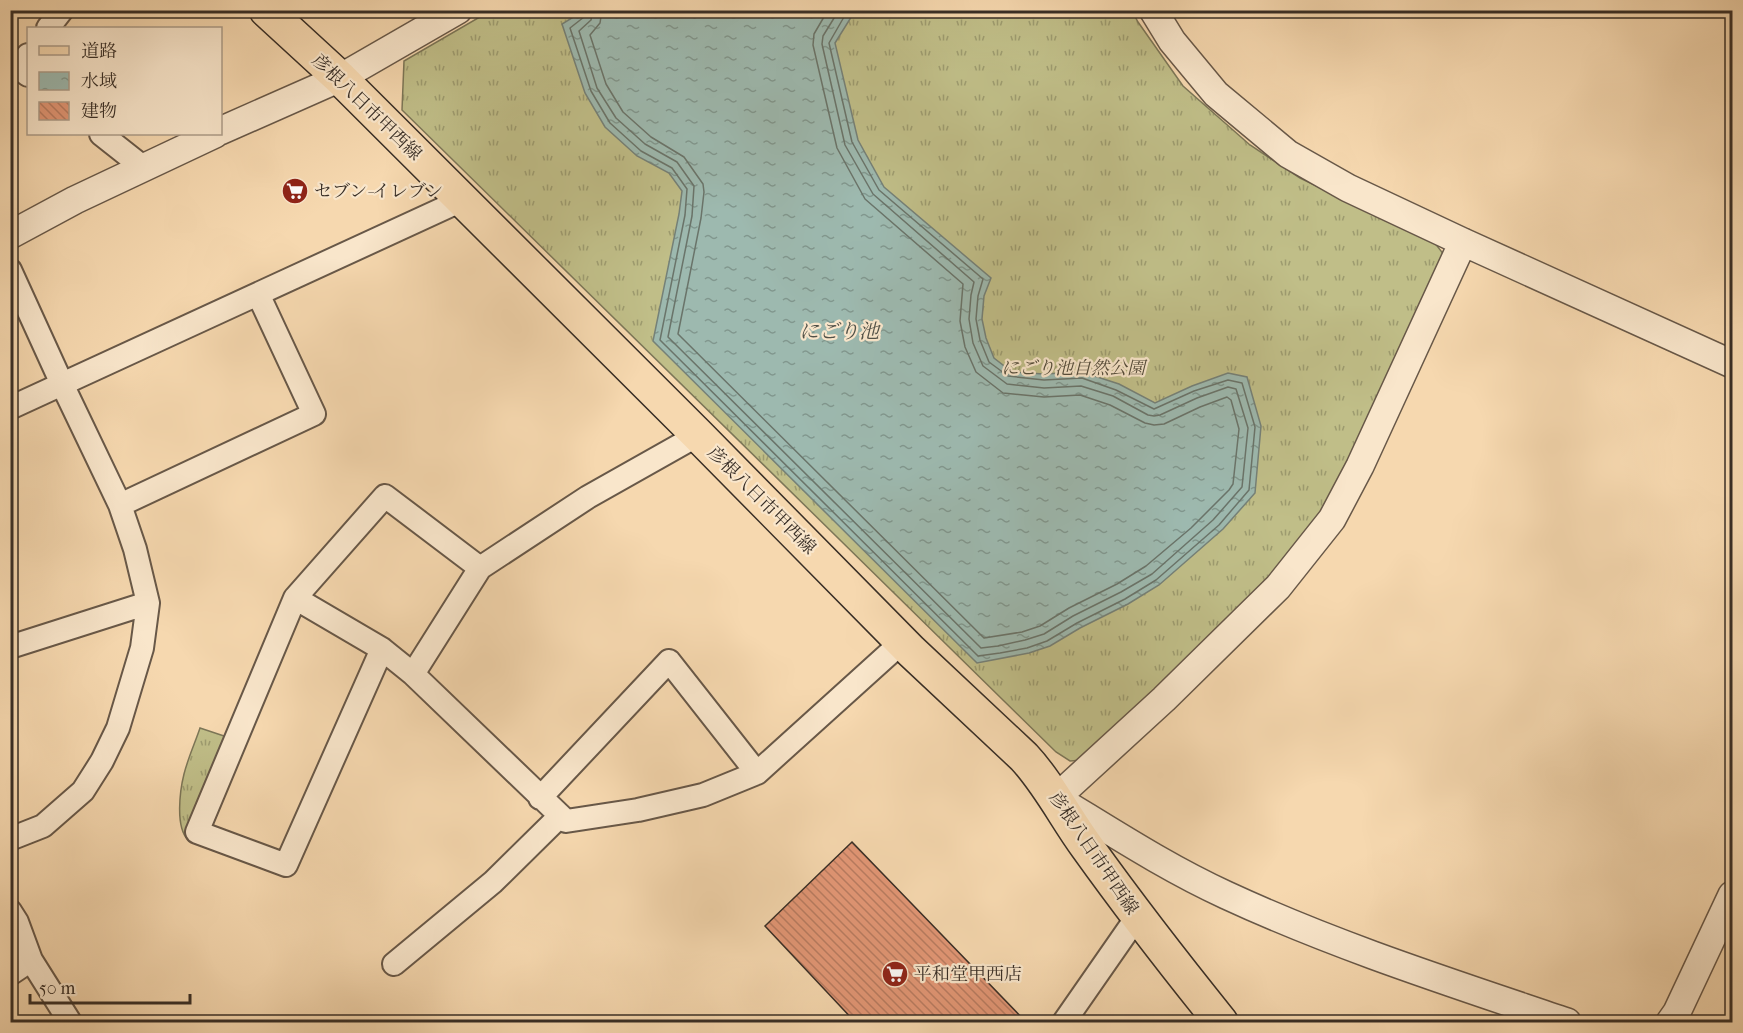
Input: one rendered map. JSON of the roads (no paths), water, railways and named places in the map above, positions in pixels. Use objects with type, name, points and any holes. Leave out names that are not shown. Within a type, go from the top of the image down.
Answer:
[{"type":"main road","name":"彦根八日市甲西線","points":[[266,10],[340,78],[902,642],[1024,756],[1041,775],[1083,842],[1137,917],[1221,1023]]},
{"type":"street","points":[[49,27],[62,10]]},
{"type":"street","points":[[222,130],[340,78],[458,10]]},
{"type":"street","points":[[1152,10],[1172,41],[1216,94],[1288,154],[1348,188],[1732,364]]},
{"type":"street","points":[[27,56],[19,68],[27,74]]},
{"type":"street","points":[[102,135],[144,168]]},
{"type":"street","points":[[10,235],[75,200],[213,135]]},
{"type":"street","points":[[10,408],[462,200]]},
{"type":"street","points":[[1463,242],[1360,466],[1332,519],[1278,587],[1083,776],[1056,798],[1168,865],[1235,899],[1327,939],[1567,1023]]},
{"type":"street","points":[[10,270],[120,505],[135,549],[148,603],[142,648],[118,728],[102,761],[83,791],[43,826],[10,839]]},
{"type":"street","points":[[120,505],[314,414],[258,294]]},
{"type":"street","points":[[413,674],[480,568],[588,497],[698,435]]},
{"type":"street","points":[[382,649],[286,865],[197,832],[295,598],[385,496],[480,568]]},
{"type":"street","points":[[295,598],[382,649],[413,674],[566,821],[638,810],[703,795],[757,773],[902,642]]},
{"type":"street","points":[[10,647],[148,603]]},
{"type":"street","points":[[540,798],[669,661],[757,773]]},
{"type":"street","points":[[394,964],[493,882],[560,816]]},
{"type":"street","points":[[1670,1023],[1732,895]]},
{"type":"street","points":[[10,911],[17,922],[31,960],[70,1023]]},
{"type":"street","points":[[1064,1023],[1137,917]]},
{"type":"street","points":[[10,974],[31,960]]},
{"type":"water","name":"にごり池","points":[[583,11],[855,11],[835,43],[858,140],[884,187],[991,278],[984,296],[982,319],[994,358],[1012,372],[1044,374],[1082,372],[1119,384],[1155,403],[1228,373],[1247,377],[1261,426],[1255,493],[1223,529],[1159,585],[1128,604],[1050,646],[1029,653],[977,663],[653,341],[682,191],[669,173],[637,156],[605,127],[585,93],[562,24]]},
{"type":"place","name":"セブン-イレブン","points":[[295,191]]},
{"type":"place","name":"平和堂甲西店","points":[[895,974]]},
{"type":"park label","name":"にごり池自然公園","points":[[1073,368]]}]
